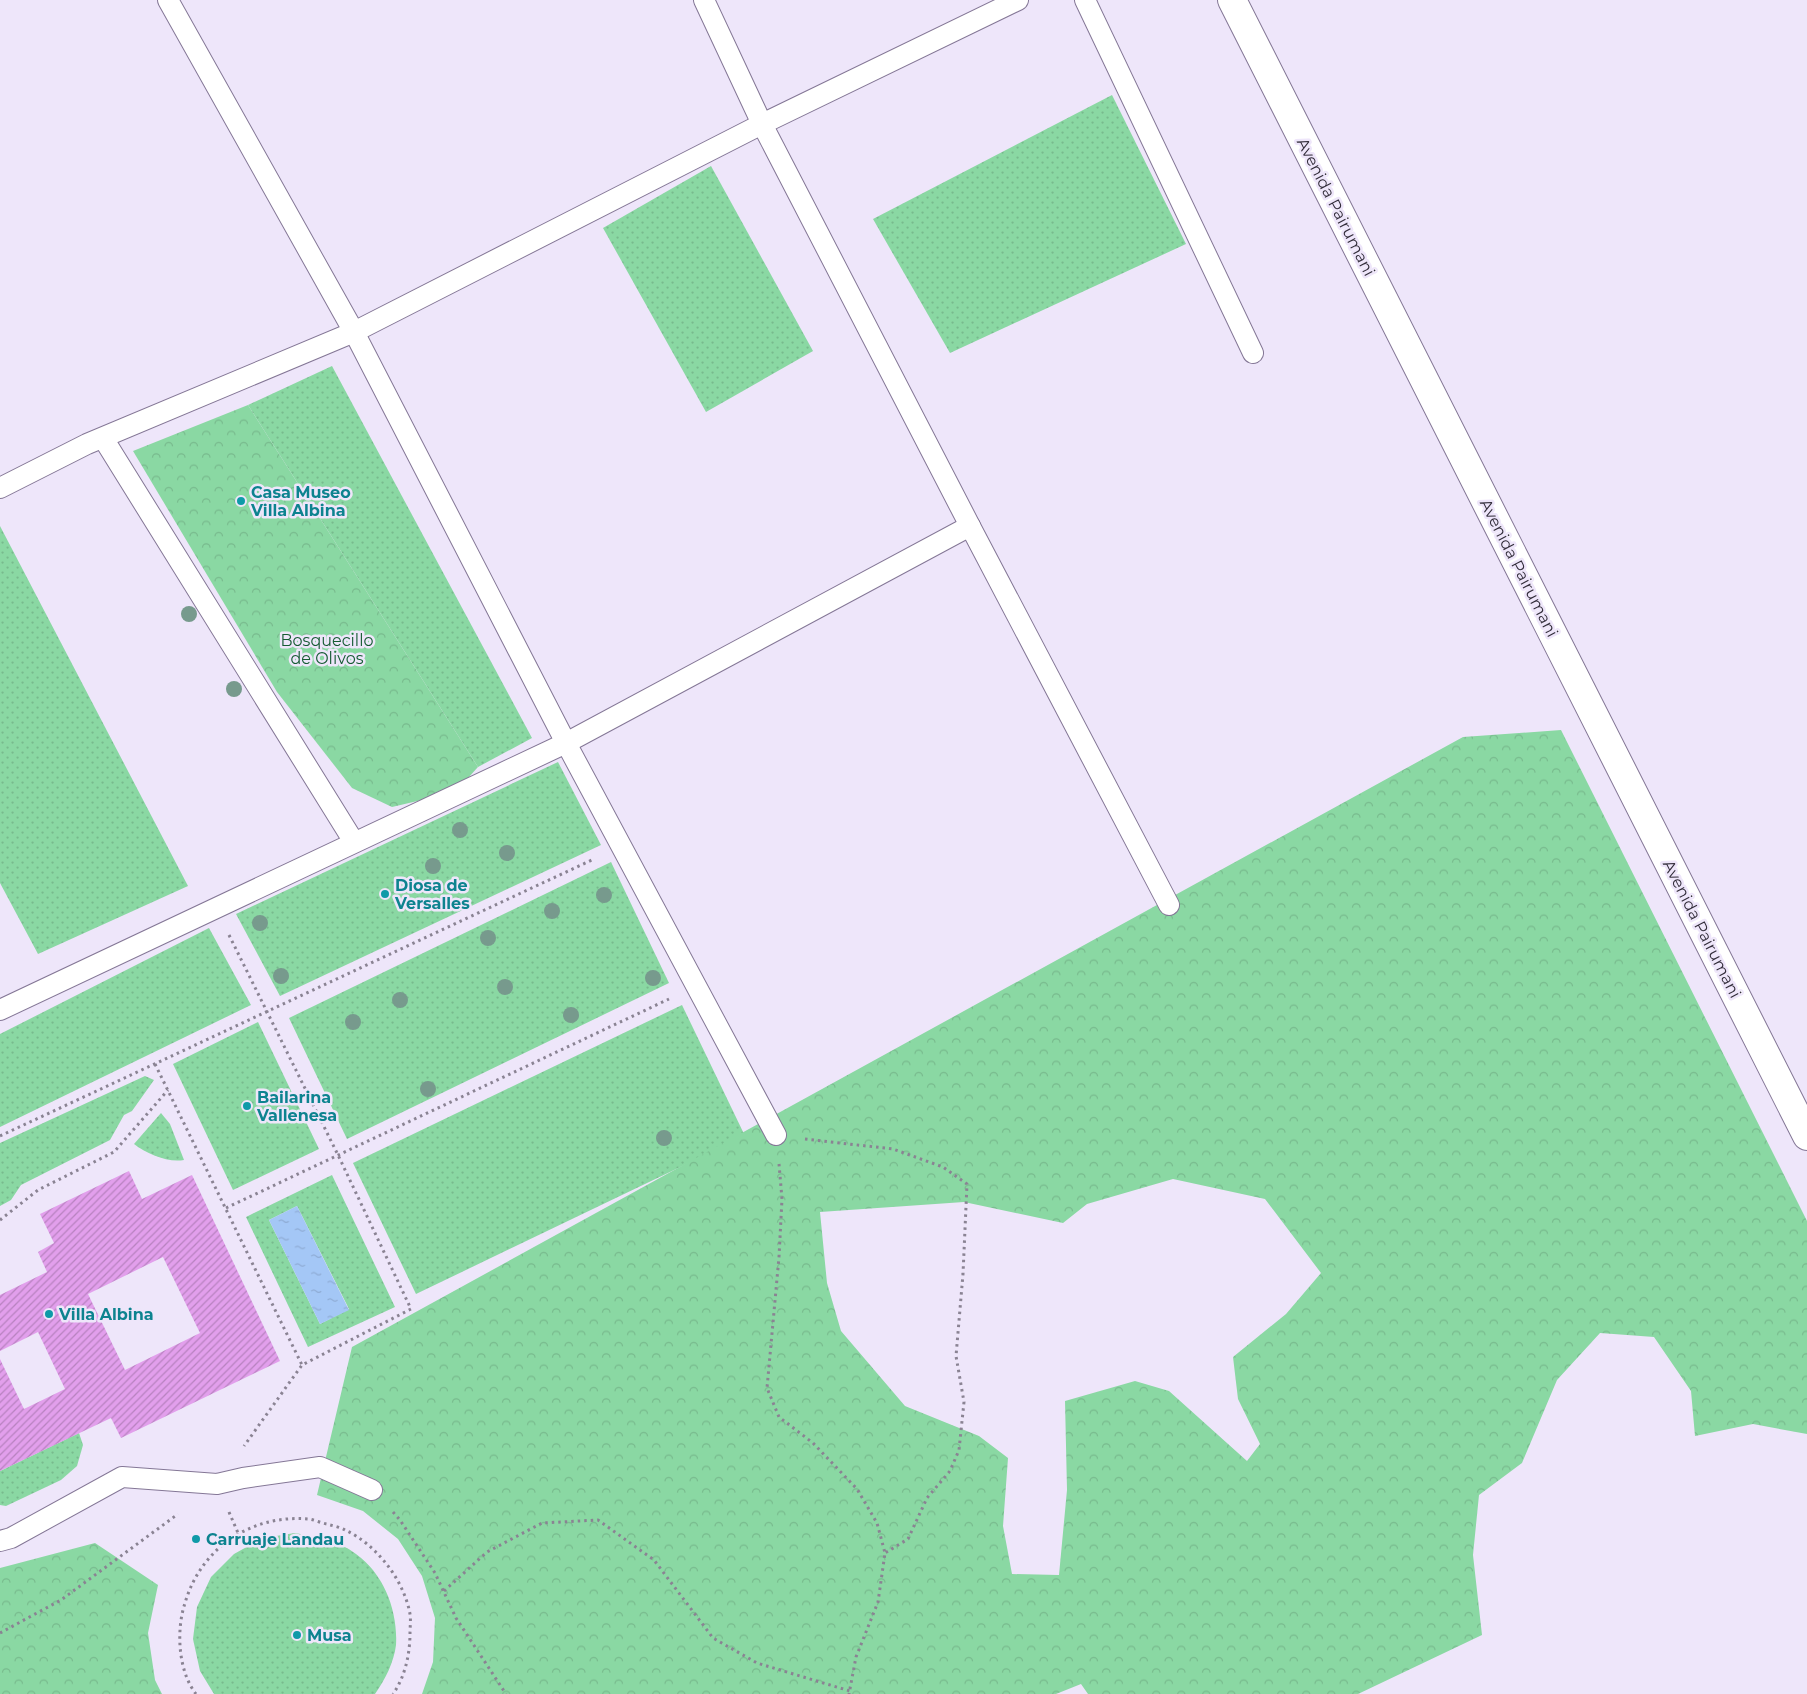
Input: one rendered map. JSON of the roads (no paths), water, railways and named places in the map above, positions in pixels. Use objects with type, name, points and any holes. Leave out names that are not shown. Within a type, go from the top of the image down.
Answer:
[{"type":"main road","name":"Avenida Pairumani","points":[[1232,0],[1807,1136]]},
{"type":"lane","points":[[168,0],[354,332],[566,743],[776,1135]]},
{"type":"lane","points":[[704,0],[762,124],[1169,905]]},
{"type":"lane","points":[[0,488],[103,438],[354,332],[762,124],[1018,0]]},
{"type":"lane","points":[[1085,0],[1253,353]]},
{"type":"lane","points":[[103,438],[354,842]]},
{"type":"lane","points":[[0,1010],[566,743],[970,526]]},
{"type":"lane","points":[[0,1541],[11,1538],[122,1477],[217,1484],[243,1478],[320,1468],[372,1490]]},
{"type":"water","points":[[297,1206],[349,1310],[320,1324],[269,1220]]},
{"type":"place","name":"Casa Museo Villa Albina","points":[[241,501]]},
{"type":"place","name":"Diosa de Versalles","points":[[385,894]]},
{"type":"place","name":"Bailarina Vallenesa","points":[[247,1106]]},
{"type":"place","name":"Villa Albina","points":[[49,1314]]},
{"type":"place","name":"Carruaje Landau","points":[[196,1539]]},
{"type":"place","name":"Musa","points":[[297,1635]]},
{"type":"park label","name":"Bosquecillo de Olivos","points":[[327,649]]}]
